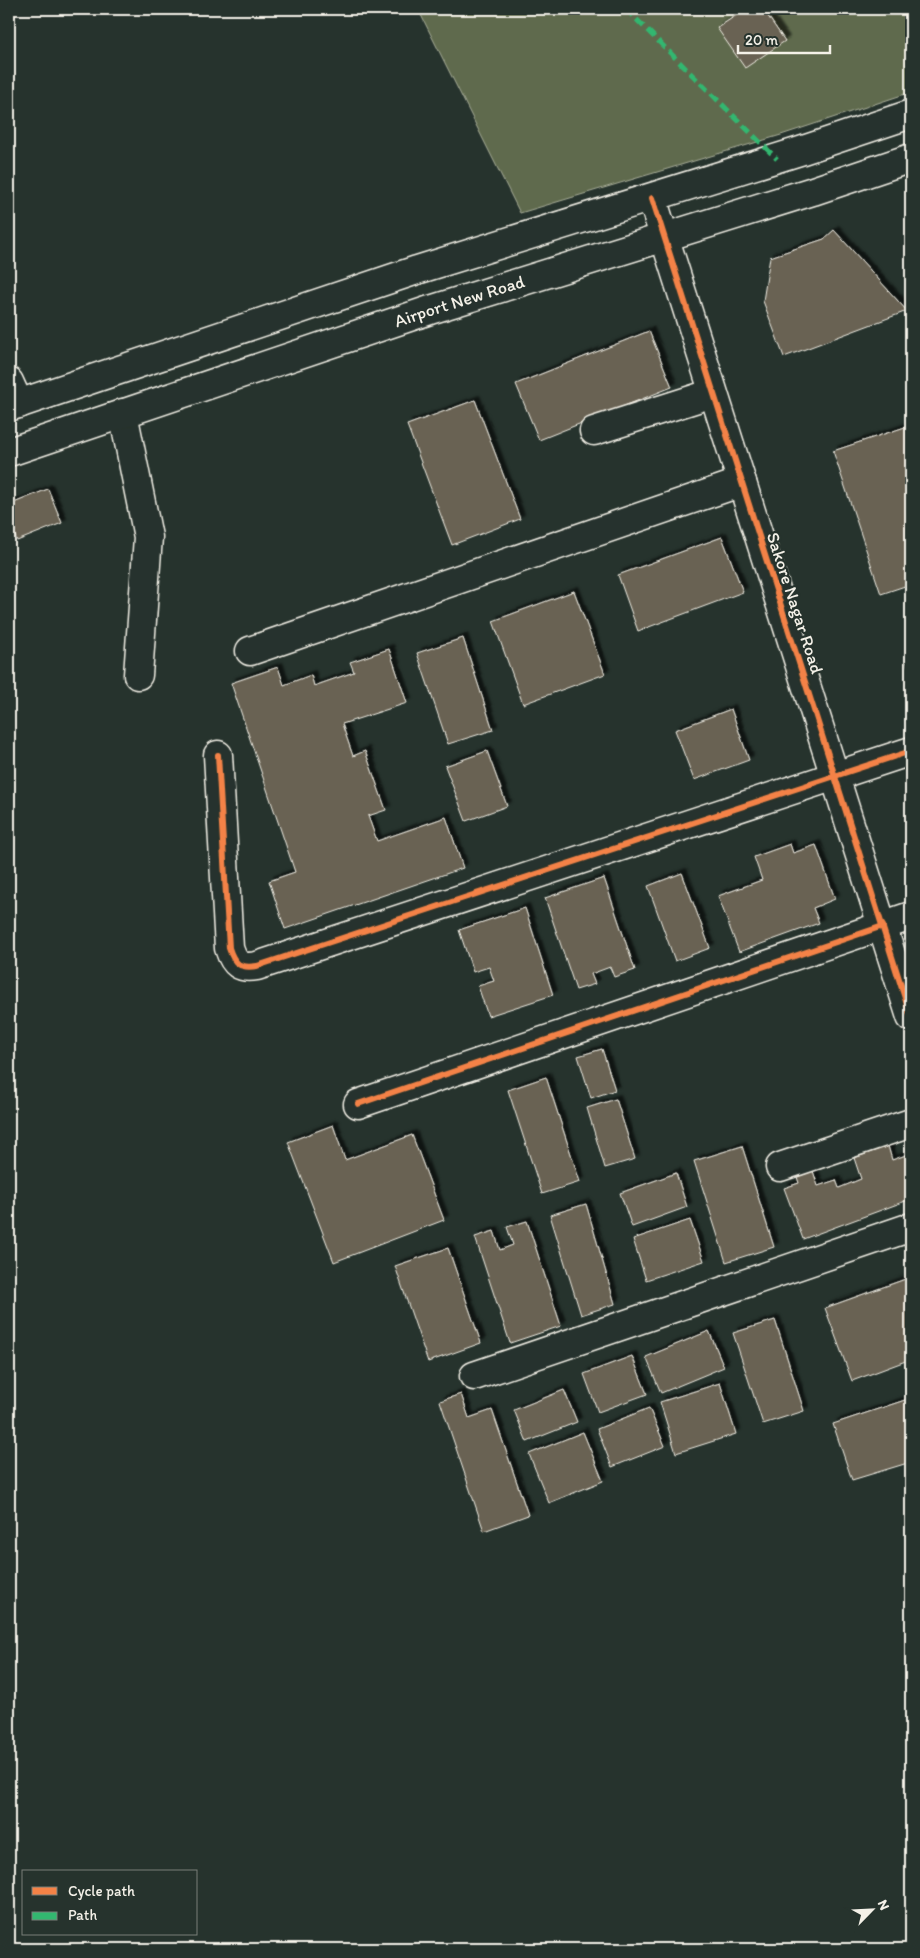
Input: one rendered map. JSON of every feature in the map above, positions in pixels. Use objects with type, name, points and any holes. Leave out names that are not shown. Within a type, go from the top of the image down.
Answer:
[{"type":"street","points":[[12,398],[800,152],[911,114]]},
{"type":"street","name":"Airport New Road","points":[[9,452],[430,310],[665,238],[911,158]]},
{"type":"street","name":"Sakore Nagar Road","points":[[652,198],[911,1016]]},
{"type":"street","points":[[594,431],[713,393]]},
{"type":"street","points":[[123,413],[148,537],[138,675]]},
{"type":"street","points":[[250,651],[742,482]]},
{"type":"street","points":[[218,755],[229,948],[232,959],[237,965],[246,968],[911,752]]},
{"type":"street","points":[[358,1104],[911,916]]},
{"type":"street","points":[[780,1167],[911,1123]]},
{"type":"street","points":[[474,1376],[911,1227]]},
{"type":"green space","points":[[418,9],[911,9],[911,92],[781,135],[520,213]]},
{"type":"building","points":[[746,9],[763,9],[785,41],[745,68],[717,28]]},
{"type":"building","points":[[834,230],[907,311],[784,357],[763,301],[770,257],[824,239]]},
{"type":"building","points":[[649,331],[672,387],[539,440],[516,384]]},
{"type":"building","points":[[475,400],[520,519],[452,545],[407,425]]},
{"type":"building","points":[[911,425],[911,584],[881,594],[833,451]]},
{"type":"building","points":[[48,489],[62,523],[17,541],[9,520],[9,505]]},
{"type":"building","points":[[722,537],[743,592],[638,631],[618,575]]},
{"type":"building","points":[[574,591],[605,674],[523,704],[493,621]]},
{"type":"building","points":[[463,638],[493,730],[448,744],[417,653]]},
{"type":"building","points":[[389,649],[407,703],[342,724],[353,756],[365,751],[386,810],[368,816],[377,841],[446,817],[463,868],[285,929],[269,881],[295,872],[231,683],[278,667],[284,685],[311,675],[314,686],[354,672],[350,662]]},
{"type":"building","points":[[911,661],[911,676],[907,662]]},
{"type":"building","points":[[731,709],[749,760],[694,780],[675,730]]},
{"type":"building","points":[[487,751],[507,806],[466,821],[445,766]]},
{"type":"building","points":[[790,844],[793,853],[816,845],[835,899],[813,908],[819,923],[739,952],[718,896],[762,880],[754,857]]},
{"type":"building","points":[[682,873],[710,948],[675,961],[648,886]]},
{"type":"building","points":[[604,878],[635,970],[614,977],[610,967],[591,974],[595,984],[576,990],[545,898]]},
{"type":"building","points":[[525,908],[553,995],[488,1016],[478,986],[494,981],[489,967],[473,972],[459,930]]},
{"type":"building","points":[[602,1049],[615,1090],[591,1098],[578,1056]]},
{"type":"building","points":[[546,1077],[580,1182],[542,1194],[508,1090]]},
{"type":"building","points":[[616,1099],[635,1159],[605,1168],[587,1108]]},
{"type":"building","points":[[333,1125],[345,1160],[412,1135],[444,1220],[334,1262],[288,1142]]},
{"type":"building","points":[[742,1146],[774,1247],[726,1262],[694,1161]]},
{"type":"building","points":[[888,1146],[892,1160],[909,1154],[911,1162],[911,1199],[803,1239],[784,1188],[799,1183],[797,1177],[813,1171],[818,1186],[836,1180],[839,1188],[861,1179],[854,1158]]},
{"type":"building","points":[[676,1173],[687,1207],[632,1227],[620,1193]]},
{"type":"building","points":[[586,1204],[615,1304],[581,1315],[550,1215]]},
{"type":"building","points":[[690,1220],[704,1261],[646,1280],[633,1239]]},
{"type":"building","points":[[527,1221],[561,1326],[510,1343],[475,1237],[494,1231],[500,1250],[513,1245],[507,1227]]},
{"type":"building","points":[[448,1248],[481,1343],[428,1362],[395,1266]]},
{"type":"building","points":[[911,1277],[911,1359],[852,1381],[825,1308]]},
{"type":"building","points":[[775,1320],[804,1411],[763,1424],[733,1333]]},
{"type":"building","points":[[709,1331],[724,1367],[661,1393],[646,1357]]},
{"type":"building","points":[[632,1356],[647,1394],[598,1412],[584,1374]]},
{"type":"building","points":[[720,1383],[736,1434],[676,1453],[660,1402]]},
{"type":"building","points":[[564,1390],[577,1422],[527,1442],[514,1410]]},
{"type":"building","points":[[461,1394],[469,1418],[492,1410],[528,1515],[484,1531],[440,1401]]},
{"type":"building","points":[[911,1398],[911,1462],[852,1480],[833,1424]]},
{"type":"building","points":[[649,1408],[665,1446],[612,1467],[597,1429]]},
{"type":"building","points":[[583,1432],[603,1481],[549,1503],[529,1454]]},
{"type":"marked path","points":[[626,9],[777,159]]},
{"type":"cycle path","points":[[652,198],[911,1017]]},
{"type":"cycle path","points":[[218,755],[229,948],[238,964],[251,967],[911,751]]},
{"type":"cycle path","points":[[358,1104],[883,926]]}]
